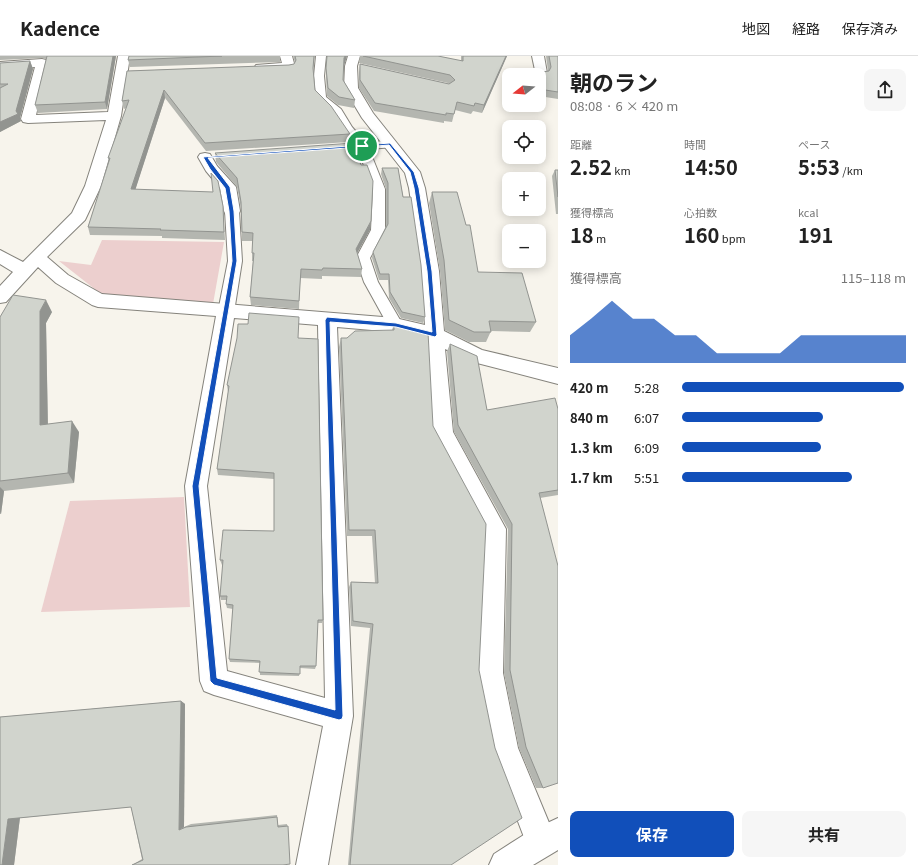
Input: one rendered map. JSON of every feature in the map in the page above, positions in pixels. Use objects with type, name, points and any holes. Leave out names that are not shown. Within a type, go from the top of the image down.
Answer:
[{"type":"street","points":[[0,297],[31,263],[79,216],[93,186],[114,116],[124,56]]},
{"type":"street","points":[[249,68],[289,67],[286,56]]},
{"type":"street","points":[[538,56],[540,68]]},
{"type":"street","points":[[0,66],[42,63],[28,119],[114,116]]},
{"type":"street","points":[[354,63],[351,88],[367,115],[412,172],[430,271],[442,432],[494,529],[489,673],[504,748],[550,837],[506,865]]},
{"type":"street","points":[[121,73],[137,72]]},
{"type":"street","points":[[205,157],[228,187],[232,211]]},
{"type":"street","points":[[0,256],[31,263],[62,278],[98,300],[226,312],[396,325],[435,335],[477,356],[558,376]]},
{"type":"street","points":[[226,312],[196,486],[214,681],[339,716]]},
{"type":"street","points":[[312,865],[339,716],[327,320]]},
{"type":"lane","points":[[321,56],[319,76],[321,98],[337,111],[347,129],[362,146],[379,189],[378,230],[363,258],[371,282],[396,325]]},
{"type":"lane","points":[[339,148],[390,144]]},
{"type":"lane","points":[[205,157],[221,156]]},
{"type":"lane","points":[[226,312],[234,261],[232,211]]},
{"type":"shaded area","points":[[102,240],[224,242],[213,304],[101,294],[59,261],[91,265]]},
{"type":"shaded area","points":[[184,497],[190,607],[41,612],[70,501]]},
{"type":"building","points":[[47,56],[113,56],[105,102],[35,105]]},
{"type":"building","points":[[129,56],[222,56],[128,60]]},
{"type":"building","points":[[295,56],[314,56],[313,68],[315,90],[331,106],[350,134],[205,143],[164,90],[131,189],[213,192],[211,173],[218,181],[223,206],[224,232],[88,227],[110,158],[108,158],[129,100],[122,101],[127,71],[289,65],[294,64],[296,60]]},
{"type":"building","points":[[327,56],[345,56],[343,80],[355,100],[339,97],[328,88],[326,68]]},
{"type":"building","points":[[363,56],[438,56],[463,61],[463,56],[506,56],[484,105],[475,103],[474,106],[457,102],[454,114],[446,113],[446,115],[375,103],[360,80],[360,64],[449,84],[455,80],[450,75]]},
{"type":"building","points":[[549,56],[558,56],[558,92],[546,90],[546,71],[549,71],[551,67]]},
{"type":"building","points":[[30,61],[16,111],[18,114],[0,122],[0,88],[8,84],[0,84],[0,63]]},
{"type":"building","points":[[353,143],[361,165],[367,165],[373,181],[371,221],[356,249],[362,269],[301,269],[299,301],[250,297],[254,253],[252,253],[253,233],[242,232],[241,202],[237,178],[215,153]]},
{"type":"building","points":[[382,168],[398,168],[403,197],[411,197],[421,265],[425,317],[402,312],[390,292],[389,274],[380,274],[373,252],[388,224],[388,183]]},
{"type":"building","points":[[555,170],[558,170],[558,197]]},
{"type":"building","points":[[432,192],[457,192],[466,225],[470,225],[478,272],[522,273],[536,322],[489,321],[491,332],[474,332],[449,320],[444,260]]},
{"type":"building","points":[[13,295],[46,300],[40,311],[40,425],[72,421],[68,473],[0,481],[0,317]]},
{"type":"building","points":[[249,313],[299,317],[298,338],[318,339],[323,620],[318,620],[316,666],[300,666],[300,674],[259,672],[260,661],[229,659],[233,605],[226,604],[227,596],[220,596],[223,560],[220,560],[223,530],[274,531],[274,473],[217,469],[229,386],[227,385],[237,338],[238,324],[248,324]]},
{"type":"building","points":[[394,324],[428,332],[433,426],[486,524],[479,670],[495,748],[522,818],[451,865],[350,865],[373,624],[353,621],[351,582],[378,583],[375,530],[349,530],[341,338],[347,338],[355,331],[394,330]]},
{"type":"building","points":[[450,344],[477,356],[487,410],[555,398],[558,409],[558,490],[539,493],[558,566],[558,783],[543,788],[526,747],[510,670],[512,524],[458,425]]},
{"type":"building","points":[[181,701],[179,830],[186,827],[277,817],[278,827],[288,826],[290,864],[132,865],[143,860],[131,807],[8,819],[2,865],[0,865],[0,717]]},
{"type":"route","points":[[390,144],[412,172],[430,271],[435,335],[396,325],[327,320],[339,716],[214,681],[196,486],[234,261],[232,211],[228,187],[205,157],[362,146],[390,144]]}]
